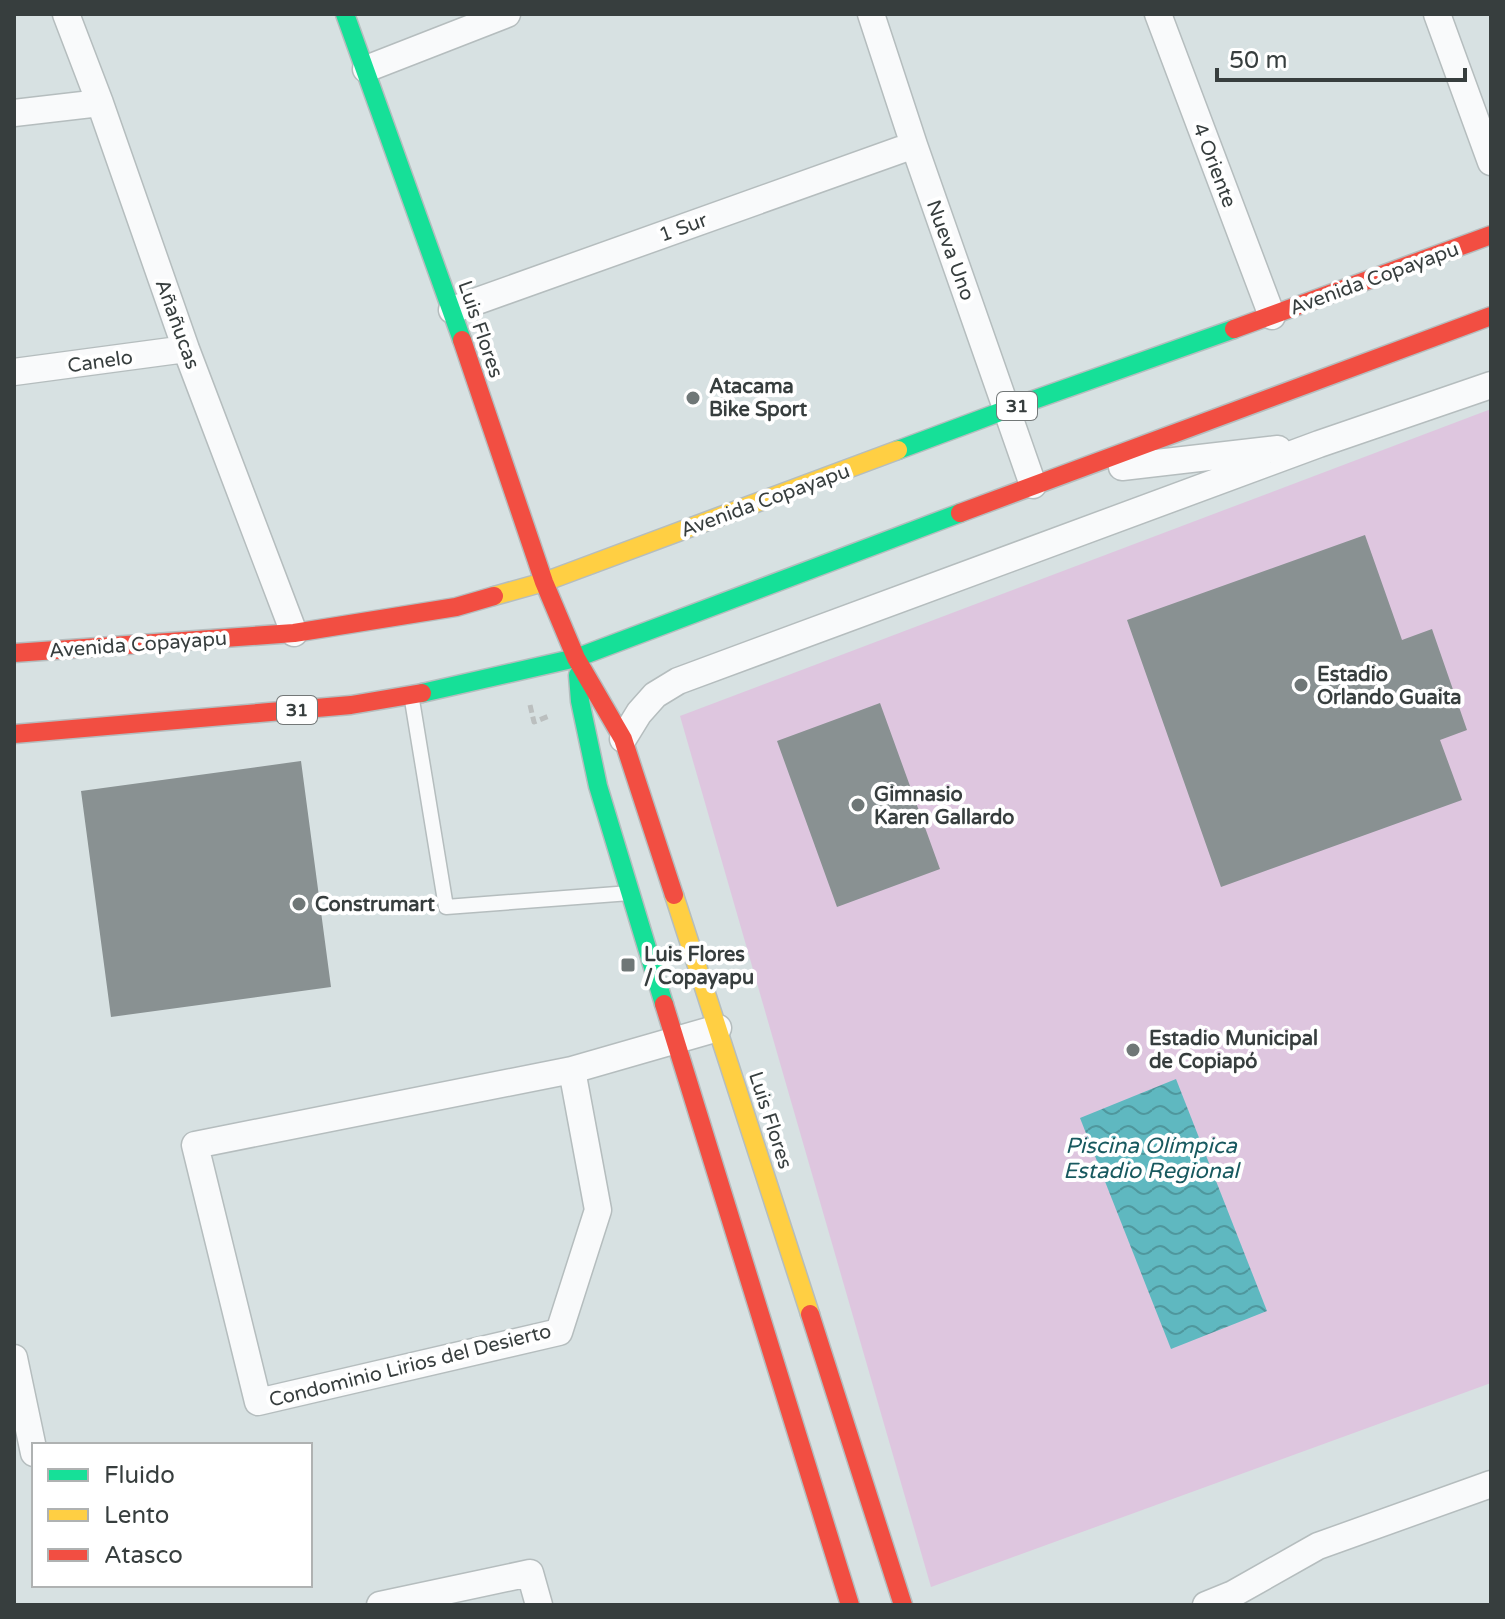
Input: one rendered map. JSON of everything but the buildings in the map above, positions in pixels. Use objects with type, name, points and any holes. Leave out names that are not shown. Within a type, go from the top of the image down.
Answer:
[{"type":"main road","name":"Luis Flores","points":[[345,14],[452,310],[544,582],[576,658],[623,739],[903,1605]]},
{"type":"main road","name":"Avenida Copayapu","points":[[14,653],[294,633],[456,607],[544,582],[1008,409],[1491,235]]},
{"type":"main road","name":"31","points":[[14,734],[351,705],[576,658],[1491,316]]},
{"type":"main road","name":"Luis Flores","points":[[576,658],[580,701],[598,786],[850,1605]]},
{"type":"street","name":"Añañucas","points":[[66,14],[186,349],[294,633]]},
{"type":"street","points":[[366,69],[507,14]]},
{"type":"street","name":"Nueva Uno","points":[[871,14],[1033,485]]},
{"type":"street","name":"4 Oriente","points":[[1158,14],[1272,316]]},
{"type":"street","points":[[1437,14],[1491,162]]},
{"type":"street","points":[[14,113],[100,103]]},
{"type":"street","name":"1 Sur","points":[[452,310],[914,145]]},
{"type":"street","name":"Canelo","points":[[14,372],[186,349]]},
{"type":"street","points":[[623,739],[655,695],[678,681],[1319,444],[1491,385]]},
{"type":"street","points":[[1067,473],[1319,444]]},
{"type":"street","name":"Condominio Lirios del Desierto","points":[[572,1070],[598,1210],[559,1332],[258,1402],[195,1145],[572,1070],[718,1028]]},
{"type":"street","points":[[14,1358],[32,1444]]},
{"type":"street","points":[[1206,1605],[1233,1594],[1318,1546],[1491,1484]]},
{"type":"street","points":[[380,1605],[530,1573],[539,1605]]},
{"type":"lane","points":[[411,694],[446,907],[631,893]]},
{"type":"shaded area","name":"Estadio Municipal de Copiapó","points":[[1491,409],[1491,1383],[931,1587],[680,716]]},
{"type":"water","name":"Piscina Olímpica Estadio Regional","points":[[1176,1079],[1267,1311],[1171,1349],[1080,1118]]},
{"type":"traffic: fast","points":[[345,14],[462,340]]},
{"type":"traffic: fast","points":[[898,450],[1234,329]]},
{"type":"traffic: fast","points":[[422,693],[576,658],[960,513]]},
{"type":"traffic: fast","points":[[578,675],[580,701],[598,786],[664,1004]]},
{"type":"traffic: slow","points":[[494,596],[544,582],[898,450]]},
{"type":"traffic: slow","points":[[674,895],[810,1314]]},
{"type":"traffic: jam","points":[[1234,329],[1491,235]]},
{"type":"traffic: jam","points":[[960,513],[1491,316]]},
{"type":"traffic: jam","points":[[462,340],[544,582],[576,658],[623,739],[674,895]]},
{"type":"traffic: jam","points":[[14,653],[294,633],[456,607],[494,596]]},
{"type":"traffic: jam","points":[[14,734],[351,705],[422,693]]},
{"type":"traffic: jam","points":[[664,1004],[850,1605]]},
{"type":"traffic: jam","points":[[810,1314],[903,1605]]},
{"type":"place","name":"Atacama Bike Sport","points":[[693,398]]},
{"type":"place","name":"Estadio Orlando Guaita","points":[[1301,685]]},
{"type":"place","name":"Gimnasio Karen Gallardo","points":[[858,805]]},
{"type":"place","name":"Construmart","points":[[299,904]]},
{"type":"place","name":"Luis Flores / Copayapu","points":[[628,965]]},
{"type":"place","name":"Estadio Municipal de Copiapó","points":[[1133,1050]]}]
